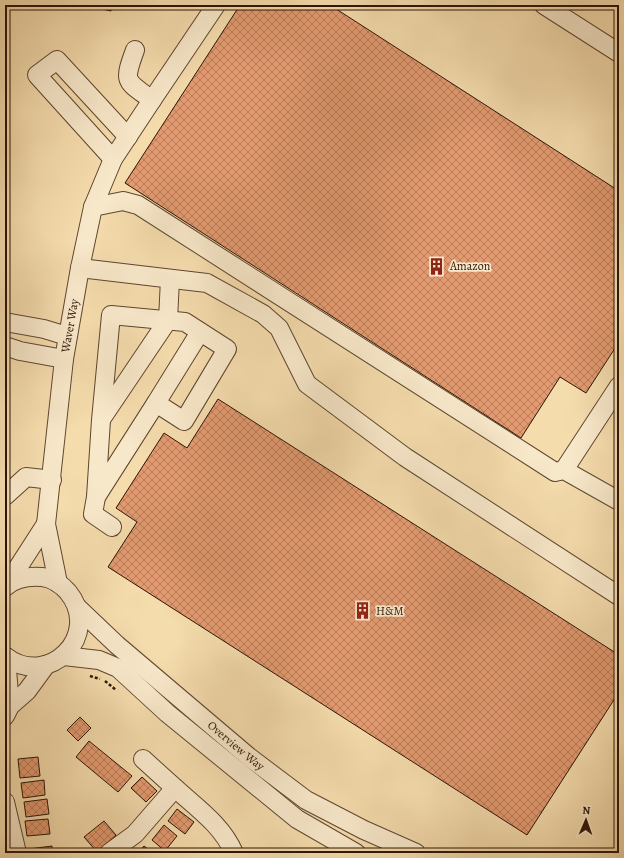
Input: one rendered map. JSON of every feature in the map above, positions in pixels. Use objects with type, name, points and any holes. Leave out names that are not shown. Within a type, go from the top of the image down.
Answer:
[{"type":"street","name":"Waver Way","points":[[58,583],[46,524],[64,359],[80,268],[93,207],[114,159],[216,5]]},
{"type":"street","points":[[544,5],[619,53]]},
{"type":"street","points":[[135,50],[129,66],[127,77],[130,84],[152,100]]},
{"type":"street","points":[[114,159],[37,75],[57,60],[128,137]]},
{"type":"street","points":[[93,207],[123,201],[138,205],[556,472],[564,470],[619,386]]},
{"type":"street","points":[[80,268],[207,283],[263,314],[279,328],[307,384],[405,457],[619,596]]},
{"type":"street","points":[[101,420],[168,320],[170,279]]},
{"type":"street","points":[[112,527],[93,514],[96,497],[110,315],[185,322],[227,349],[184,421],[156,403]]},
{"type":"street","points":[[5,322],[44,329],[68,336]]},
{"type":"street","points":[[96,497],[200,332]]},
{"type":"street","points":[[5,346],[20,351],[64,359]]},
{"type":"street","points":[[564,470],[619,501]]},
{"type":"street","points":[[5,496],[26,477],[52,480]]},
{"type":"street","name":"Waver Way","points":[[6,586],[46,524]]},
{"type":"street","points":[[6,586],[18,579],[32,576],[45,578],[58,583],[73,597],[80,620],[78,633],[73,646],[64,656],[56,661],[46,665],[32,667],[18,664],[6,657]]},
{"type":"street","name":"Overview Way","points":[[77,607],[117,644],[231,741],[306,800],[364,830],[416,853]]},
{"type":"street","name":"Overview Way","points":[[64,656],[99,660],[118,668],[167,713],[297,819],[356,853]]},
{"type":"street","points":[[6,657],[7,711]]},
{"type":"street","points":[[7,711],[27,691],[46,665]]},
{"type":"street","points":[[142,759],[215,824],[229,841],[234,853]]},
{"type":"street","points":[[109,853],[135,834],[175,788]]},
{"type":"street","points":[[5,802],[17,853]]},
{"type":"path","points":[[84,674],[105,681],[116,690]]},
{"type":"building","points":[[84,5],[112,5],[111,11]]},
{"type":"building","name":"Amazon","points":[[240,5],[330,5],[619,191],[619,342],[586,393],[560,377],[521,438],[125,183]]},
{"type":"building","name":"H&M","points":[[218,399],[619,655],[619,692],[527,835],[108,567],[137,522],[116,508],[164,433],[187,448]]},
{"type":"building","points":[[80,717],[91,728],[78,741],[67,730]]},
{"type":"building","points":[[89,741],[132,776],[118,792],[76,757]]},
{"type":"building","points":[[38,757],[40,776],[20,778],[18,759]]},
{"type":"building","points":[[142,777],[157,791],[146,802],[131,788]]},
{"type":"building","points":[[44,780],[45,795],[23,798],[21,783]]},
{"type":"building","points":[[47,799],[49,814],[26,817],[24,802]]},
{"type":"building","points":[[177,809],[194,822],[185,834],[168,821]]},
{"type":"building","points":[[48,819],[50,834],[27,836],[25,821]]},
{"type":"building","points":[[104,821],[116,835],[97,852],[84,837]]},
{"type":"building","points":[[164,825],[177,836],[165,851],[152,840]]},
{"type":"building","points":[[52,846],[52,853],[29,853],[29,849]]},
{"type":"building","points":[[144,846],[153,853],[138,853]]},
{"type":"place","name":"Amazon","points":[[437,266]]},
{"type":"place","name":"H&M","points":[[363,611]]}]
